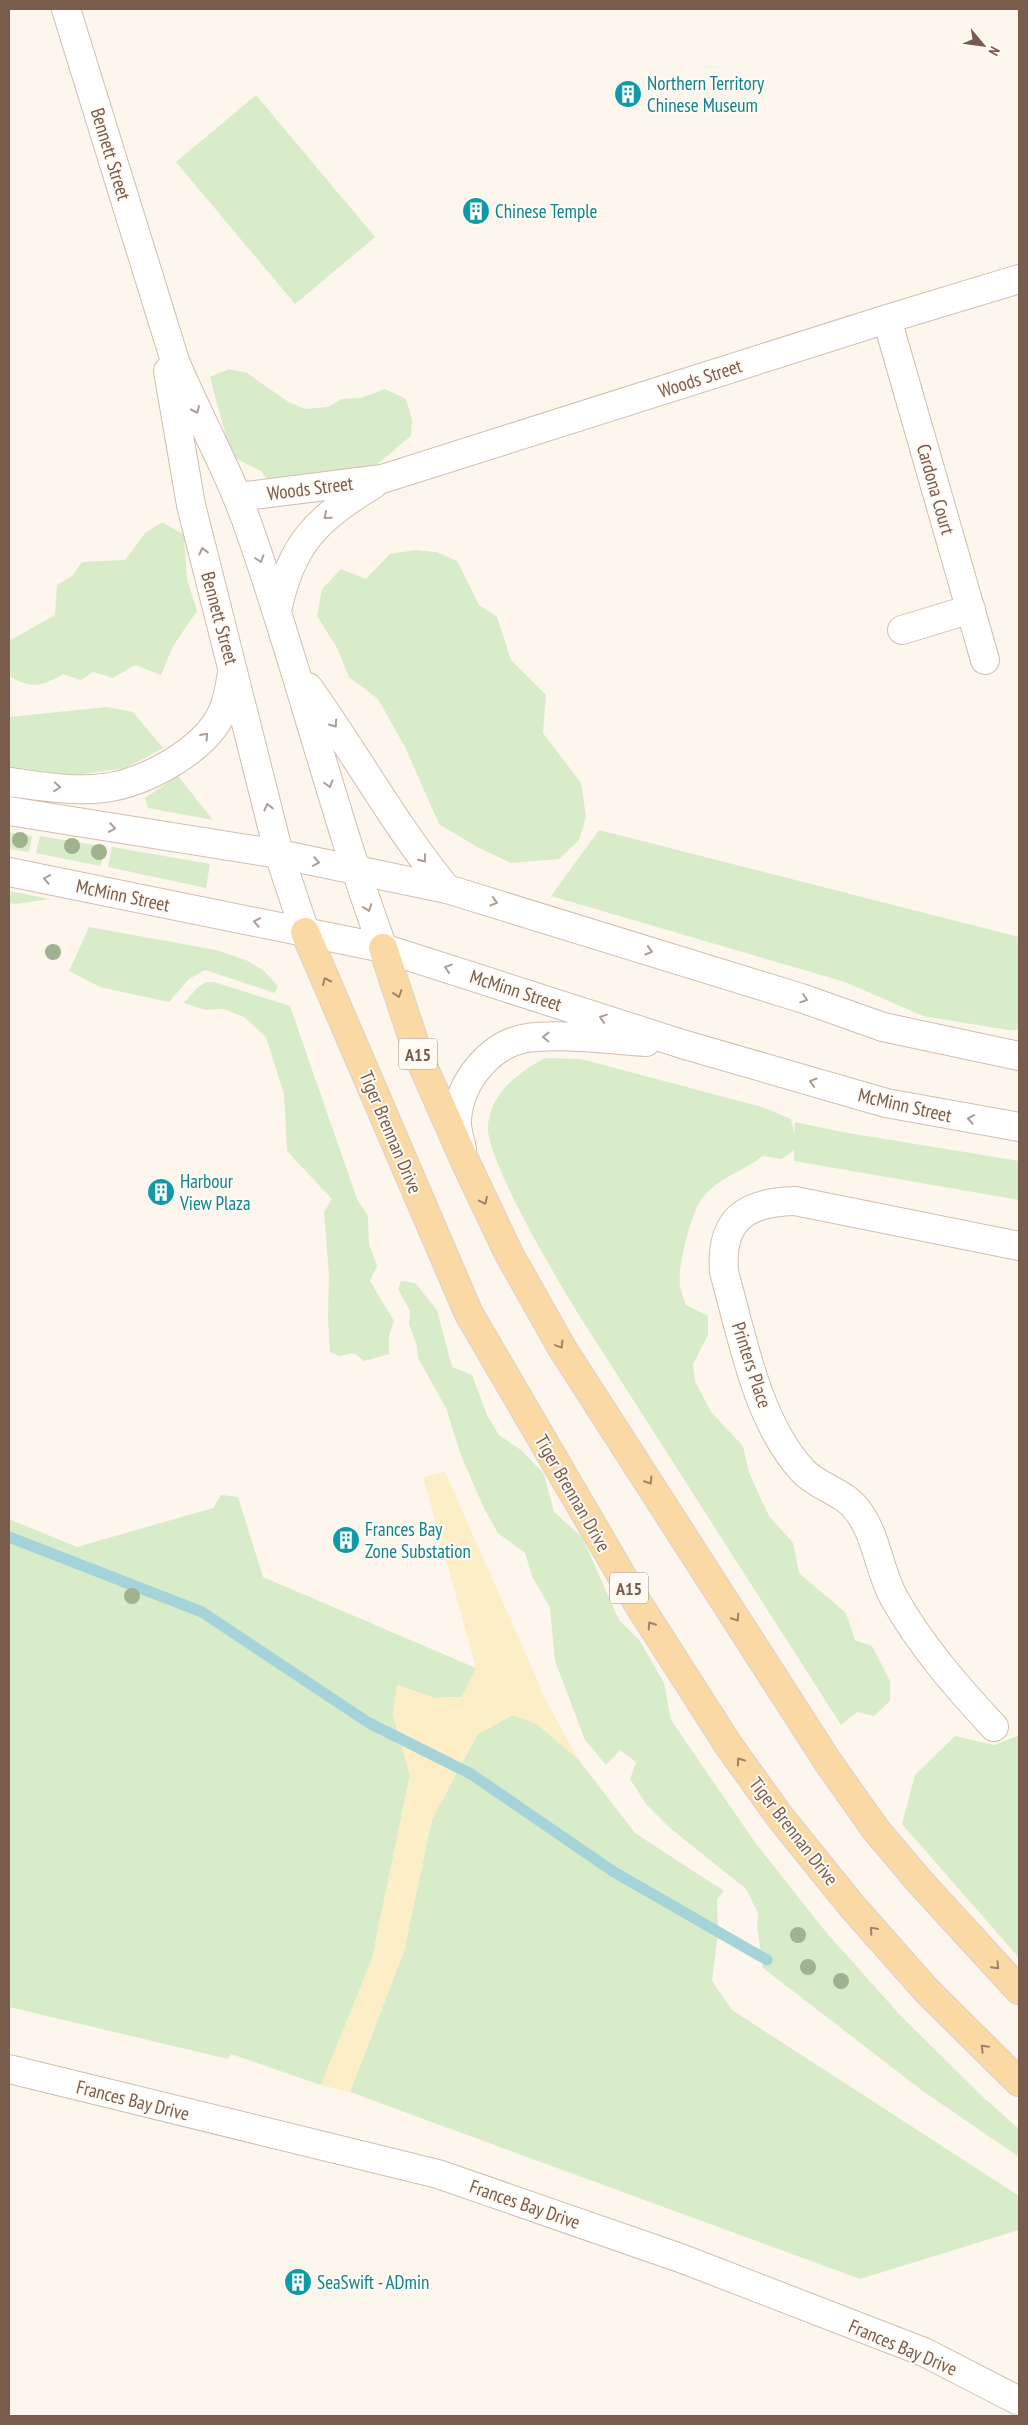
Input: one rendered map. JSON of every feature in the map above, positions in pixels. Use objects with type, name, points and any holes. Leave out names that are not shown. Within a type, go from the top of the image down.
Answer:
[{"type":"main road","name":"Tiger Brennan Drive","points":[[305,932],[469,1314],[636,1602],[730,1746],[786,1824],[851,1905],[927,1991],[1019,2082]]},
{"type":"main road","name":"A15","points":[[383,948],[419,1057],[463,1157],[509,1254],[562,1348],[828,1762],[876,1830],[907,1868],[1019,1990]]},
{"type":"street","name":"Bennett Street","points":[[66,9],[175,361],[195,410],[238,497],[296,670],[354,869],[383,948]]},
{"type":"street","name":"Woods Street","points":[[238,497],[382,479],[1019,279]]},
{"type":"street","name":"Bennett Street","points":[[155,299],[192,506],[279,854],[305,932]]},
{"type":"street","name":"Cardona Court","points":[[887,319],[985,660]]},
{"type":"street","name":"Woods Street","points":[[277,611],[288,569],[295,554],[307,538],[331,512],[382,479]]},
{"type":"street","points":[[902,630],[970,609]]},
{"type":"street","points":[[9,782],[81,789],[104,788],[143,778],[194,748],[206,737],[222,714],[230,688],[233,666]]},
{"type":"street","name":"Bennett Street","points":[[296,670],[372,780],[408,838],[447,889]]},
{"type":"street","points":[[9,811],[279,854],[447,889],[801,998],[883,1027],[1019,1056]]},
{"type":"street","name":"McMinn Street","points":[[9,872],[383,948],[682,1044],[886,1103],[1019,1127]]},
{"type":"street","points":[[463,1157],[457,1121],[464,1091],[471,1077],[482,1063],[509,1043],[542,1036],[682,1044]]},
{"type":"street","points":[[950,1042],[1019,1042]]},
{"type":"street","name":"Printers Place","points":[[994,1727],[952,1682],[894,1598],[866,1524],[858,1510],[849,1501],[816,1482],[803,1471],[778,1437],[758,1390],[724,1272],[722,1257],[724,1241],[731,1225],[742,1214],[760,1204],[795,1201],[1019,1246]]},
{"type":"street","name":"Frances Bay Drive","points":[[9,2069],[438,2174],[684,2258],[906,2345],[1019,2401]]},
{"type":"green space","points":[[256,95],[375,237],[295,304],[176,162]]},
{"type":"green space","points":[[229,369],[247,373],[287,401],[305,409],[328,407],[342,399],[361,398],[385,389],[406,399],[412,420],[411,436],[369,471],[270,483],[261,471],[237,459],[227,440],[210,377]]},
{"type":"green space","points":[[162,522],[184,535],[187,579],[197,611],[173,646],[161,675],[135,665],[113,678],[93,672],[81,680],[63,674],[48,682],[36,685],[24,683],[9,676],[9,641],[55,615],[57,585],[72,576],[82,562],[125,560],[145,533]]},
{"type":"green space","points":[[416,550],[437,552],[457,561],[479,605],[497,617],[511,660],[546,695],[543,733],[581,783],[586,817],[579,840],[559,859],[511,863],[479,848],[439,824],[405,747],[378,699],[349,677],[337,648],[317,616],[322,589],[341,569],[366,579],[390,554]]},
{"type":"green space","points":[[107,707],[133,712],[163,748],[126,768],[67,776],[9,772],[9,717]]},
{"type":"green space","points":[[178,776],[213,820],[148,808],[145,798]]},
{"type":"green space","points":[[599,830],[1019,937],[1019,1030],[1008,1030],[923,1016],[845,982],[551,896]]},
{"type":"green space","points":[[9,832],[32,836],[29,852],[9,849]]},
{"type":"green space","points":[[40,836],[106,847],[100,866],[36,853]]},
{"type":"green space","points":[[112,847],[210,864],[206,888],[108,867]]},
{"type":"green space","points":[[9,891],[50,899],[15,904],[9,903]]},
{"type":"green space","points":[[89,927],[216,950],[248,961],[264,971],[278,986],[275,993],[205,970],[189,979],[169,1002],[100,987],[69,971]]},
{"type":"green space","points":[[206,982],[214,982],[290,1006],[357,1199],[368,1216],[369,1244],[377,1266],[370,1281],[394,1321],[389,1336],[389,1354],[364,1361],[354,1353],[340,1356],[330,1352],[328,1317],[329,1275],[324,1212],[332,1199],[287,1151],[284,1094],[266,1037],[244,1017],[224,1009],[206,1010],[184,1003],[197,988]]},
{"type":"green space","points":[[545,1058],[581,1059],[762,1107],[791,1119],[794,1134],[795,1122],[842,1132],[1019,1161],[1019,1200],[794,1161],[794,1150],[782,1159],[763,1156],[723,1180],[703,1197],[698,1204],[686,1240],[681,1267],[681,1291],[686,1305],[708,1316],[708,1335],[693,1364],[695,1381],[711,1412],[743,1446],[749,1473],[769,1516],[793,1543],[799,1573],[846,1613],[855,1640],[872,1646],[890,1681],[890,1701],[874,1716],[857,1712],[841,1725],[577,1312],[539,1247],[509,1189],[490,1140],[488,1124],[491,1113],[495,1102],[508,1084]]},
{"type":"green space","points":[[401,1281],[415,1283],[437,1310],[452,1367],[472,1375],[487,1415],[499,1435],[521,1450],[544,1474],[554,1512],[582,1537],[619,1620],[640,1641],[664,1683],[671,1720],[754,1841],[825,1931],[900,2015],[983,2097],[1019,2129],[1019,2157],[924,2092],[763,1968],[757,1927],[758,1913],[746,1889],[670,1828],[646,1804],[630,1779],[636,1762],[620,1750],[606,1765],[585,1740],[555,1661],[550,1608],[532,1576],[525,1553],[498,1533],[484,1508],[462,1458],[446,1408],[418,1358],[417,1346],[409,1324],[410,1311],[398,1289]]},
{"type":"green space","points":[[221,1495],[238,1497],[263,1577],[476,1668],[462,1697],[434,1698],[398,1685],[393,1715],[410,1775],[372,1959],[321,2085],[231,2054],[228,2059],[9,2007],[9,1519],[77,1547],[213,1508]]},
{"type":"green space","points":[[512,1715],[537,1724],[578,1759],[635,1833],[724,1891],[717,1899],[718,1932],[712,1981],[732,2010],[1019,2196],[1019,2230],[860,2279],[350,2092],[404,1951],[432,1819],[477,1735]]},
{"type":"green space","points":[[1019,1735],[1019,1958],[902,1824],[915,1775],[955,1736],[994,1745]]},
{"type":"sand","points":[[445,1472],[547,1702],[578,1759],[537,1724],[512,1715],[477,1735],[432,1819],[404,1951],[350,2092],[321,2085],[372,1959],[410,1775],[393,1715],[397,1685],[434,1698],[462,1697],[476,1668],[423,1477]]},
{"type":"waterway","points":[[9,1537],[202,1612],[369,1723],[471,1774],[614,1872],[767,1960]]},
{"type":"place","name":"Northern Territory Chinese Museum","points":[[628,94]]},
{"type":"place","name":"Chinese Temple","points":[[476,211]]},
{"type":"place","name":"Harbour View Plaza","points":[[161,1192]]},
{"type":"place","name":"Frances Bay Zone Substation","points":[[346,1540]]},
{"type":"place","name":"SeaSwift - ADmin","points":[[298,2282]]}]
